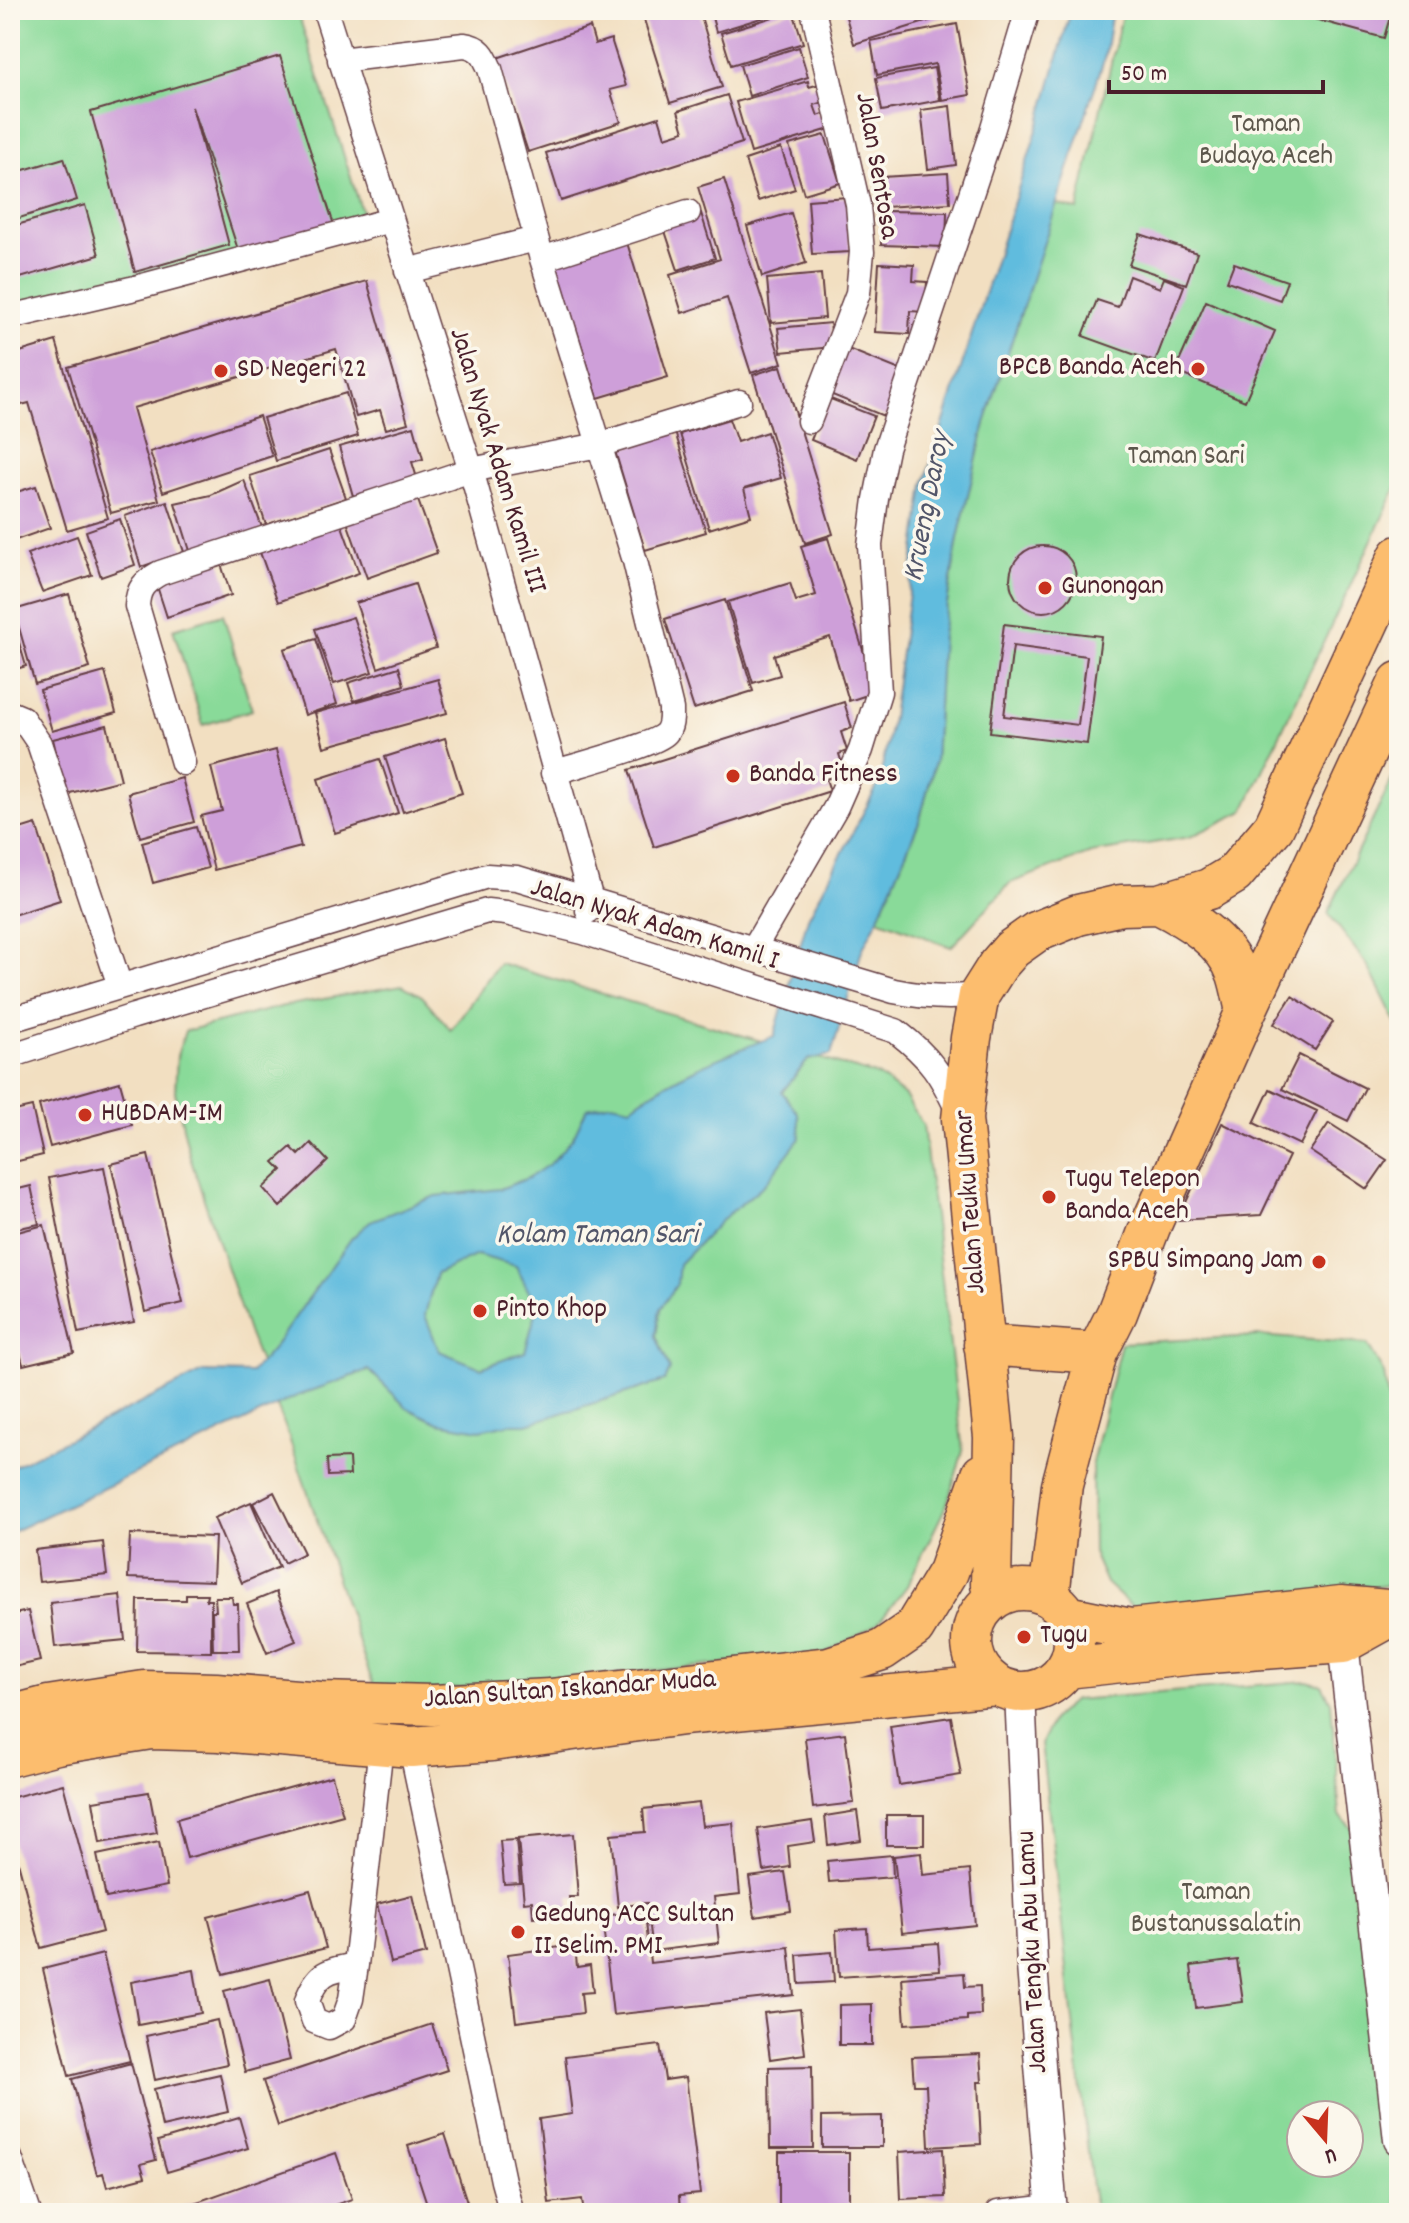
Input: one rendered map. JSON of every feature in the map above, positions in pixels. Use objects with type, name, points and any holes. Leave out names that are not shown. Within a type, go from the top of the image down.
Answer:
[{"type":"highway","name":"Jalan Teuku Umar","points":[[991,1585],[994,1437],[962,1119],[979,995],[1012,949],[1036,932],[1092,911],[1121,905],[1159,904],[1209,889],[1234,874],[1274,827],[1399,556]]},
{"type":"highway","points":[[1342,1624],[1131,1629],[1059,1606],[1018,1589],[988,1602],[976,1618],[971,1636],[973,1655],[982,1672],[1008,1688],[1049,1685],[1067,1668],[1074,1647],[1074,1631],[1059,1606],[1062,1485],[1097,1353],[1246,1011],[1399,682]]},
{"type":"highway","points":[[1159,904],[1192,921],[1219,946],[1236,971],[1246,1011]]},
{"type":"highway","points":[[984,1345],[1097,1353]]},
{"type":"highway","name":"Jalan Sultan Iskandar Muda","points":[[10,1716],[48,1706],[144,1691],[216,1693],[321,1702],[433,1705],[550,1699],[829,1667],[882,1650],[914,1628],[948,1572],[994,1437]]},
{"type":"highway","points":[[1067,1668],[1195,1654],[1399,1612]]},
{"type":"highway","name":"Jalan Sultan Iskandar Muda","points":[[10,1756],[57,1744],[151,1729],[219,1731],[396,1747],[492,1741],[683,1715],[1008,1688]]},
{"type":"street","name":"Jalan Nyak Adam Kamil III","points":[[325,10],[471,470],[553,773],[591,900]]},
{"type":"street","name":"Jalan Sentosa","points":[[809,421],[858,293],[862,252],[858,205],[813,10]]},
{"type":"street","points":[[754,948],[836,807],[861,750],[879,692],[870,545],[886,449],[905,400],[1028,10]]},
{"type":"street","points":[[340,60],[464,45],[474,46],[483,54],[490,69],[539,249],[635,561],[671,709],[666,733],[651,742],[553,773]]},
{"type":"street","points":[[407,271],[539,249],[688,212]]},
{"type":"street","points":[[10,317],[131,289],[391,220]]},
{"type":"street","points":[[183,763],[137,606],[138,592],[146,581],[160,573],[471,470],[599,445],[739,402]]},
{"type":"street","points":[[10,713],[22,718],[39,743],[120,986]]},
{"type":"street","name":"Jalan Nyak Adam Kamil I","points":[[10,1020],[487,876],[517,878],[925,997],[979,995]]},
{"type":"street","points":[[583,932],[591,900]]},
{"type":"street","name":"Jalan Nyak Adam Kamil I","points":[[10,1056],[149,1011],[487,911],[583,932],[896,1031],[920,1050],[940,1074],[962,1119]]},
{"type":"street","points":[[1342,1624],[1399,2140]]},
{"type":"street","name":"Jalan Tengku Abu Lamu","points":[[1008,1688],[1051,2210]]},
{"type":"street","points":[[356,1965],[396,1747]]},
{"type":"street","points":[[396,1747],[512,2213]]},
{"type":"street","points":[[10,2158],[29,2213]]},
{"type":"street","points":[[998,2213],[1051,2210]]},
{"type":"green space","points":[[10,10],[297,10],[364,218],[10,310]]},
{"type":"green space","name":"Taman Sari","points":[[1123,10],[1399,10],[1399,482],[1244,811],[1190,837],[1091,853],[1010,883],[951,947],[878,919],[919,822],[935,762],[942,634],[958,538],[985,423],[1056,204],[1078,210]]},
{"type":"green space","points":[[223,614],[252,710],[203,725],[173,629]]},
{"type":"green space","points":[[1399,765],[1399,1029],[1368,966],[1328,913]]},
{"type":"green space","points":[[499,963],[879,1076],[905,1096],[923,1125],[963,1451],[947,1504],[907,1586],[878,1623],[822,1655],[377,1696],[286,1429],[248,1332],[190,1157],[175,1092],[177,1056],[185,1031],[284,1006],[402,985],[422,996],[451,1030]]},
{"type":"green space","points":[[1258,1336],[1367,1344],[1384,1373],[1397,1460],[1399,1515],[1391,1585],[1164,1612],[1131,1606],[1106,1583],[1093,1553],[1092,1463],[1121,1343]]},
{"type":"green space","name":"Taman Bustanussalatin","points":[[1307,1681],[1322,1685],[1331,1702],[1340,1816],[1364,1840],[1399,2213],[1095,2213],[1041,1743],[1053,1719],[1074,1700]]},
{"type":"water","points":[[1071,10],[1112,10],[1105,56],[985,423],[958,538],[942,634],[935,762],[919,822],[862,950],[831,1055],[808,1060],[782,1092],[798,1113],[800,1138],[765,1184],[724,1218],[679,1264],[677,1284],[660,1309],[656,1336],[670,1369],[665,1381],[527,1424],[480,1430],[439,1423],[407,1408],[369,1370],[297,1396],[10,1533],[10,1468],[203,1372],[251,1373],[271,1351],[351,1239],[370,1221],[436,1196],[500,1189],[528,1178],[551,1163],[573,1138],[587,1108],[612,1103],[631,1107],[682,1075],[774,1036],[808,918],[879,783],[892,718],[924,484],[1042,114]],"holes":[[[477,1255],[516,1266],[537,1308],[525,1352],[481,1368],[439,1351],[425,1315],[436,1274]]]},
{"type":"building","points":[[641,10],[699,10],[722,87],[670,103]]},
{"type":"building","points":[[710,10],[783,10],[784,11],[716,32]]},
{"type":"building","points":[[844,10],[961,10],[961,11],[854,44]]},
{"type":"building","points":[[1230,10],[1272,10],[1269,21]]},
{"type":"building","points":[[1281,10],[1392,10],[1384,38]]},
{"type":"building","points":[[793,11],[803,43],[731,65],[721,33]]},
{"type":"building","points":[[957,24],[970,95],[942,100],[935,64],[877,75],[871,41]]},
{"type":"building","points":[[590,27],[595,44],[611,39],[626,86],[610,90],[621,122],[528,152],[497,58]]},
{"type":"building","points":[[799,47],[808,77],[749,96],[740,65]]},
{"type":"building","points":[[280,56],[334,225],[240,256],[192,107],[229,245],[135,272],[91,112]]},
{"type":"building","points":[[934,68],[940,100],[882,111],[876,78]]},
{"type":"building","points":[[808,81],[809,87],[820,84],[825,102],[814,105],[818,116],[829,112],[833,128],[751,153],[736,102]]},
{"type":"building","points":[[727,95],[742,143],[561,201],[546,153],[659,117],[665,137],[684,131],[678,111]]},
{"type":"building","points":[[950,106],[956,165],[928,169],[921,110]]},
{"type":"building","points":[[825,135],[840,183],[804,194],[789,145]]},
{"type":"building","points":[[781,148],[795,189],[758,201],[745,160]]},
{"type":"building","points":[[64,158],[77,200],[10,221],[10,174]]},
{"type":"building","points":[[948,173],[950,203],[884,207],[882,177]]},
{"type":"building","points":[[724,179],[782,363],[751,373],[727,298],[682,313],[670,275],[720,259],[698,187]]},
{"type":"building","points":[[847,197],[850,252],[812,254],[808,200]]},
{"type":"building","points":[[85,205],[99,255],[10,281],[10,227]]},
{"type":"building","points":[[882,211],[947,212],[946,247],[881,245]]},
{"type":"building","points":[[701,213],[715,258],[678,270],[663,225]]},
{"type":"building","points":[[791,213],[806,263],[762,277],[747,226]]},
{"type":"building","points":[[1140,234],[1197,253],[1186,284],[1129,265]]},
{"type":"building","points":[[625,236],[668,377],[598,398],[554,258]]},
{"type":"building","points":[[879,263],[914,265],[913,281],[927,282],[925,312],[910,311],[909,334],[875,332]]},
{"type":"building","points":[[1234,263],[1287,281],[1280,300],[1227,281]]},
{"type":"building","points":[[821,274],[825,318],[771,323],[767,279]]},
{"type":"building","points":[[1129,276],[1160,288],[1164,278],[1184,286],[1155,362],[1083,336],[1097,300],[1118,307]]},
{"type":"building","name":"SD Negeri 22","points":[[367,281],[408,423],[386,429],[380,410],[356,417],[336,349],[133,408],[159,500],[111,513],[68,367]]},
{"type":"building","points":[[1206,301],[1275,331],[1245,401],[1175,371]]},
{"type":"building","points":[[830,323],[833,347],[781,352],[778,328]]},
{"type":"building","points":[[56,341],[108,518],[67,530],[29,403],[10,408],[10,355]]},
{"type":"building","points":[[843,347],[905,372],[886,417],[825,392]]},
{"type":"building","points":[[781,366],[833,534],[805,543],[753,375]]},
{"type":"building","points":[[346,393],[358,436],[276,461],[263,418]]},
{"type":"building","points":[[828,398],[874,416],[857,459],[811,440]]},
{"type":"building","points":[[259,416],[272,456],[163,492],[150,452]]},
{"type":"building","points":[[729,419],[737,442],[767,432],[781,478],[744,489],[751,516],[709,529],[680,434]]},
{"type":"building","points":[[414,426],[423,459],[412,462],[417,478],[353,496],[339,447]]},
{"type":"building","points":[[675,432],[706,532],[645,550],[615,451]]},
{"type":"building","points":[[329,450],[346,498],[266,525],[250,476]]},
{"type":"building","points":[[244,480],[263,530],[191,554],[175,503],[211,495]]},
{"type":"building","points":[[36,486],[50,528],[10,542],[10,494]]},
{"type":"building","points":[[415,492],[437,553],[367,578],[345,516]]},
{"type":"building","points":[[167,501],[184,552],[141,567],[125,516]]},
{"type":"building","points":[[338,515],[359,573],[278,602],[257,544]]},
{"type":"building","points":[[120,519],[135,565],[101,577],[86,531]]},
{"type":"building","points":[[77,536],[92,575],[42,592],[27,554]]},
{"type":"building","points":[[828,538],[876,692],[849,701],[830,637],[774,655],[780,675],[753,683],[728,602],[790,583],[796,601],[816,595],[801,546]]},
{"type":"building","points":[[1036,546],[1050,546],[1062,551],[1071,560],[1076,579],[1074,592],[1067,603],[1050,612],[1036,612],[1024,607],[1015,598],[1010,586],[1010,572],[1015,560],[1024,551]]},
{"type":"building","points":[[220,561],[231,595],[167,617],[156,583]]},
{"type":"building","points":[[415,584],[436,648],[378,668],[356,603]]},
{"type":"building","points":[[69,594],[90,668],[35,684],[14,610]]},
{"type":"building","points":[[725,600],[753,691],[694,709],[665,619]]},
{"type":"building","points":[[353,617],[372,672],[334,684],[315,629]]},
{"type":"building","points":[[13,622],[26,666],[10,671],[10,623]]},
{"type":"building","points":[[1004,624],[1101,636],[1087,744],[990,732]],"holes":[[[1013,646],[1087,656],[1078,725],[1004,716]]]},
{"type":"building","points":[[316,639],[337,704],[305,715],[284,649]]},
{"type":"building","points":[[399,667],[404,685],[354,701],[348,683]]},
{"type":"building","points":[[105,672],[116,713],[52,731],[40,690]]},
{"type":"building","points":[[438,679],[447,713],[324,747],[315,713]]},
{"type":"building","name":"Banda Fitness","points":[[844,702],[852,728],[841,732],[847,751],[839,754],[845,773],[826,779],[830,791],[654,847],[629,770]]},
{"type":"building","points":[[107,725],[121,780],[66,794],[53,739]]},
{"type":"building","points":[[445,738],[462,793],[403,812],[385,757]]},
{"type":"building","points":[[276,750],[301,847],[214,870],[201,816],[222,811],[211,767]]},
{"type":"building","points":[[380,759],[398,813],[335,833],[318,779]]},
{"type":"building","points":[[182,778],[194,822],[140,837],[128,793]]},
{"type":"building","points":[[36,824],[60,900],[10,916],[10,832]]},
{"type":"building","points":[[196,827],[208,868],[153,883],[142,842]]},
{"type":"building","points":[[1292,996],[1333,1022],[1315,1050],[1274,1024]]},
{"type":"building","points":[[1299,1055],[1365,1088],[1348,1121],[1282,1089]]},
{"type":"building","name":"HUBDAM-IM","points":[[120,1082],[132,1125],[50,1147],[39,1105]]},
{"type":"building","points":[[1270,1089],[1317,1111],[1300,1145],[1254,1123]]},
{"type":"building","points":[[32,1107],[43,1155],[10,1163],[10,1112]]},
{"type":"building","points":[[1222,1123],[1289,1156],[1261,1215],[1178,1220]]},
{"type":"building","points":[[1329,1123],[1387,1160],[1367,1189],[1310,1151]]},
{"type":"building","points":[[311,1143],[328,1161],[280,1207],[263,1188],[282,1170],[274,1162],[291,1147],[299,1155]]},
{"type":"building","points":[[148,1155],[183,1303],[145,1312],[111,1164]]},
{"type":"building","points":[[104,1167],[134,1322],[78,1333],[49,1178]]},
{"type":"building","points":[[31,1186],[39,1224],[10,1230],[10,1191]]},
{"type":"building","points":[[44,1225],[74,1353],[23,1365],[10,1312],[10,1234]]},
{"type":"building","points":[[349,1458],[350,1475],[328,1476],[327,1459]]},
{"type":"building","points":[[274,1492],[304,1553],[284,1563],[253,1503]]},
{"type":"building","points":[[251,1502],[279,1567],[242,1583],[214,1518]]},
{"type":"building","points":[[130,1534],[215,1537],[213,1581],[128,1578]]},
{"type":"building","points":[[103,1542],[107,1575],[39,1582],[35,1550]]},
{"type":"building","points":[[276,1592],[296,1641],[267,1653],[247,1604]]},
{"type":"building","points":[[186,1594],[207,1594],[206,1600],[211,1600],[211,1652],[137,1651],[138,1600],[186,1600]]},
{"type":"building","points":[[120,1595],[125,1640],[55,1647],[50,1603]]},
{"type":"building","points":[[215,1597],[232,1597],[233,1604],[238,1604],[239,1650],[213,1650],[212,1611],[216,1611]]},
{"type":"building","points":[[28,1611],[40,1661],[10,1668],[10,1615]]},
{"type":"building","points":[[951,1717],[961,1775],[899,1785],[890,1726]]},
{"type":"building","points":[[845,1733],[854,1803],[813,1808],[805,1738]]},
{"type":"building","points":[[332,1776],[343,1815],[187,1858],[177,1819]]},
{"type":"building","points":[[63,1784],[102,1932],[41,1948],[10,1832],[10,1798]]},
{"type":"building","points":[[149,1792],[157,1833],[100,1843],[93,1801]]},
{"type":"building","points":[[699,1803],[702,1826],[733,1823],[740,1894],[714,1897],[719,1943],[653,1951],[647,1903],[618,1907],[611,1835],[645,1832],[643,1809]]},
{"type":"building","points":[[857,1811],[861,1840],[828,1845],[825,1816]]},
{"type":"building","points":[[886,1815],[924,1815],[924,1845],[886,1845]]},
{"type":"building","points":[[812,1821],[815,1842],[788,1846],[790,1867],[764,1871],[758,1829]]},
{"type":"building","points":[[573,1834],[578,1897],[569,1897],[571,1914],[533,1917],[532,1901],[524,1902],[518,1839]]},
{"type":"building","points":[[516,1840],[520,1883],[504,1884],[500,1841]]},
{"type":"building","points":[[159,1842],[167,1886],[106,1898],[97,1855]]},
{"type":"building","points":[[921,1853],[923,1875],[970,1870],[975,1925],[902,1933],[894,1856]]},
{"type":"building","points":[[892,1855],[893,1877],[829,1882],[827,1861]]},
{"type":"building","points":[[785,1872],[791,1911],[755,1917],[749,1877]]},
{"type":"building","points":[[310,1890],[326,1948],[223,1974],[208,1917]]},
{"type":"building","points":[[412,1895],[426,1954],[391,1963],[377,1904]]},
{"type":"building","points":[[645,1911],[650,1963],[789,1947],[794,1995],[613,2015],[602,1916]]},
{"type":"building","points":[[867,1928],[868,1948],[938,1943],[940,1970],[839,1977],[836,1930]]},
{"type":"building","points":[[575,1945],[577,1967],[590,1965],[593,1992],[581,1993],[583,2013],[516,2022],[508,1954]]},
{"type":"building","points":[[832,1952],[834,1982],[799,1984],[797,1955]]},
{"type":"building","points":[[103,1954],[130,2061],[69,2076],[43,1969]]},
{"type":"building","points":[[1237,1960],[1243,2002],[1196,2008],[1191,1966]]},
{"type":"building","points":[[194,1970],[201,2013],[138,2025],[131,1982]]},
{"type":"building","points":[[964,1973],[965,1987],[980,1986],[981,2015],[967,2016],[967,2020],[905,2024],[902,1978]]},
{"type":"building","points":[[270,1979],[290,2060],[245,2072],[224,1991]]},
{"type":"building","points":[[872,2004],[872,2045],[839,2045],[839,2005]]},
{"type":"building","points":[[800,2009],[805,2054],[770,2059],[764,2013]]},
{"type":"building","points":[[217,2020],[227,2064],[155,2080],[146,2036]]},
{"type":"building","points":[[432,2024],[447,2070],[278,2126],[263,2081]]},
{"type":"building","points":[[660,2045],[665,2080],[686,2077],[700,2194],[679,2196],[680,2213],[584,2213],[582,2199],[549,2203],[539,2119],[572,2114],[565,2057]]},
{"type":"building","points":[[980,2054],[981,2144],[929,2147],[926,2085],[914,2085],[912,2057]]},
{"type":"building","points":[[131,2063],[156,2160],[141,2164],[145,2177],[107,2187],[103,2173],[97,2175],[72,2079]]},
{"type":"building","points":[[812,2066],[813,2148],[770,2148],[769,2067]]},
{"type":"building","points":[[220,2074],[228,2112],[162,2127],[154,2089]]},
{"type":"building","points":[[882,2116],[882,2147],[822,2147],[822,2117]]},
{"type":"building","points":[[239,2117],[248,2148],[167,2172],[158,2141]]},
{"type":"building","points":[[445,2134],[469,2208],[454,2213],[430,2213],[408,2146]]},
{"type":"building","points":[[943,2149],[945,2197],[901,2199],[899,2152]]},
{"type":"building","points":[[779,2152],[849,2152],[849,2213],[779,2213]]},
{"type":"building","points":[[336,2153],[352,2199],[312,2213],[175,2213],[174,2210]]},
{"type":"place","name":"BPCB Banda Aceh","points":[[1198,369]]},
{"type":"place","name":"SD Negeri 22","points":[[221,371]]},
{"type":"place","name":"Gunongan","points":[[1045,588]]},
{"type":"place","name":"Banda Fitness","points":[[733,776]]},
{"type":"place","name":"HUBDAM-IM","points":[[85,1115]]},
{"type":"place","name":"Tugu Telepon Banda Aceh","points":[[1049,1197]]},
{"type":"place","name":"SPBU Simpang Jam","points":[[1319,1262]]},
{"type":"place","name":"Pinto Khop","points":[[480,1311]]},
{"type":"place","name":"Tugu","points":[[1024,1637]]},
{"type":"place","name":"Gedung ACC Sultan II Selim. PMI","points":[[518,1932]]},
{"type":"park label","name":"Taman Budaya Aceh","points":[[1266,142]]},
{"type":"water label","name":"Krueng Daroy","points":[[929,507]]},
{"type":"water label","name":"Kolam Taman Sari","points":[[597,1236]]}]
